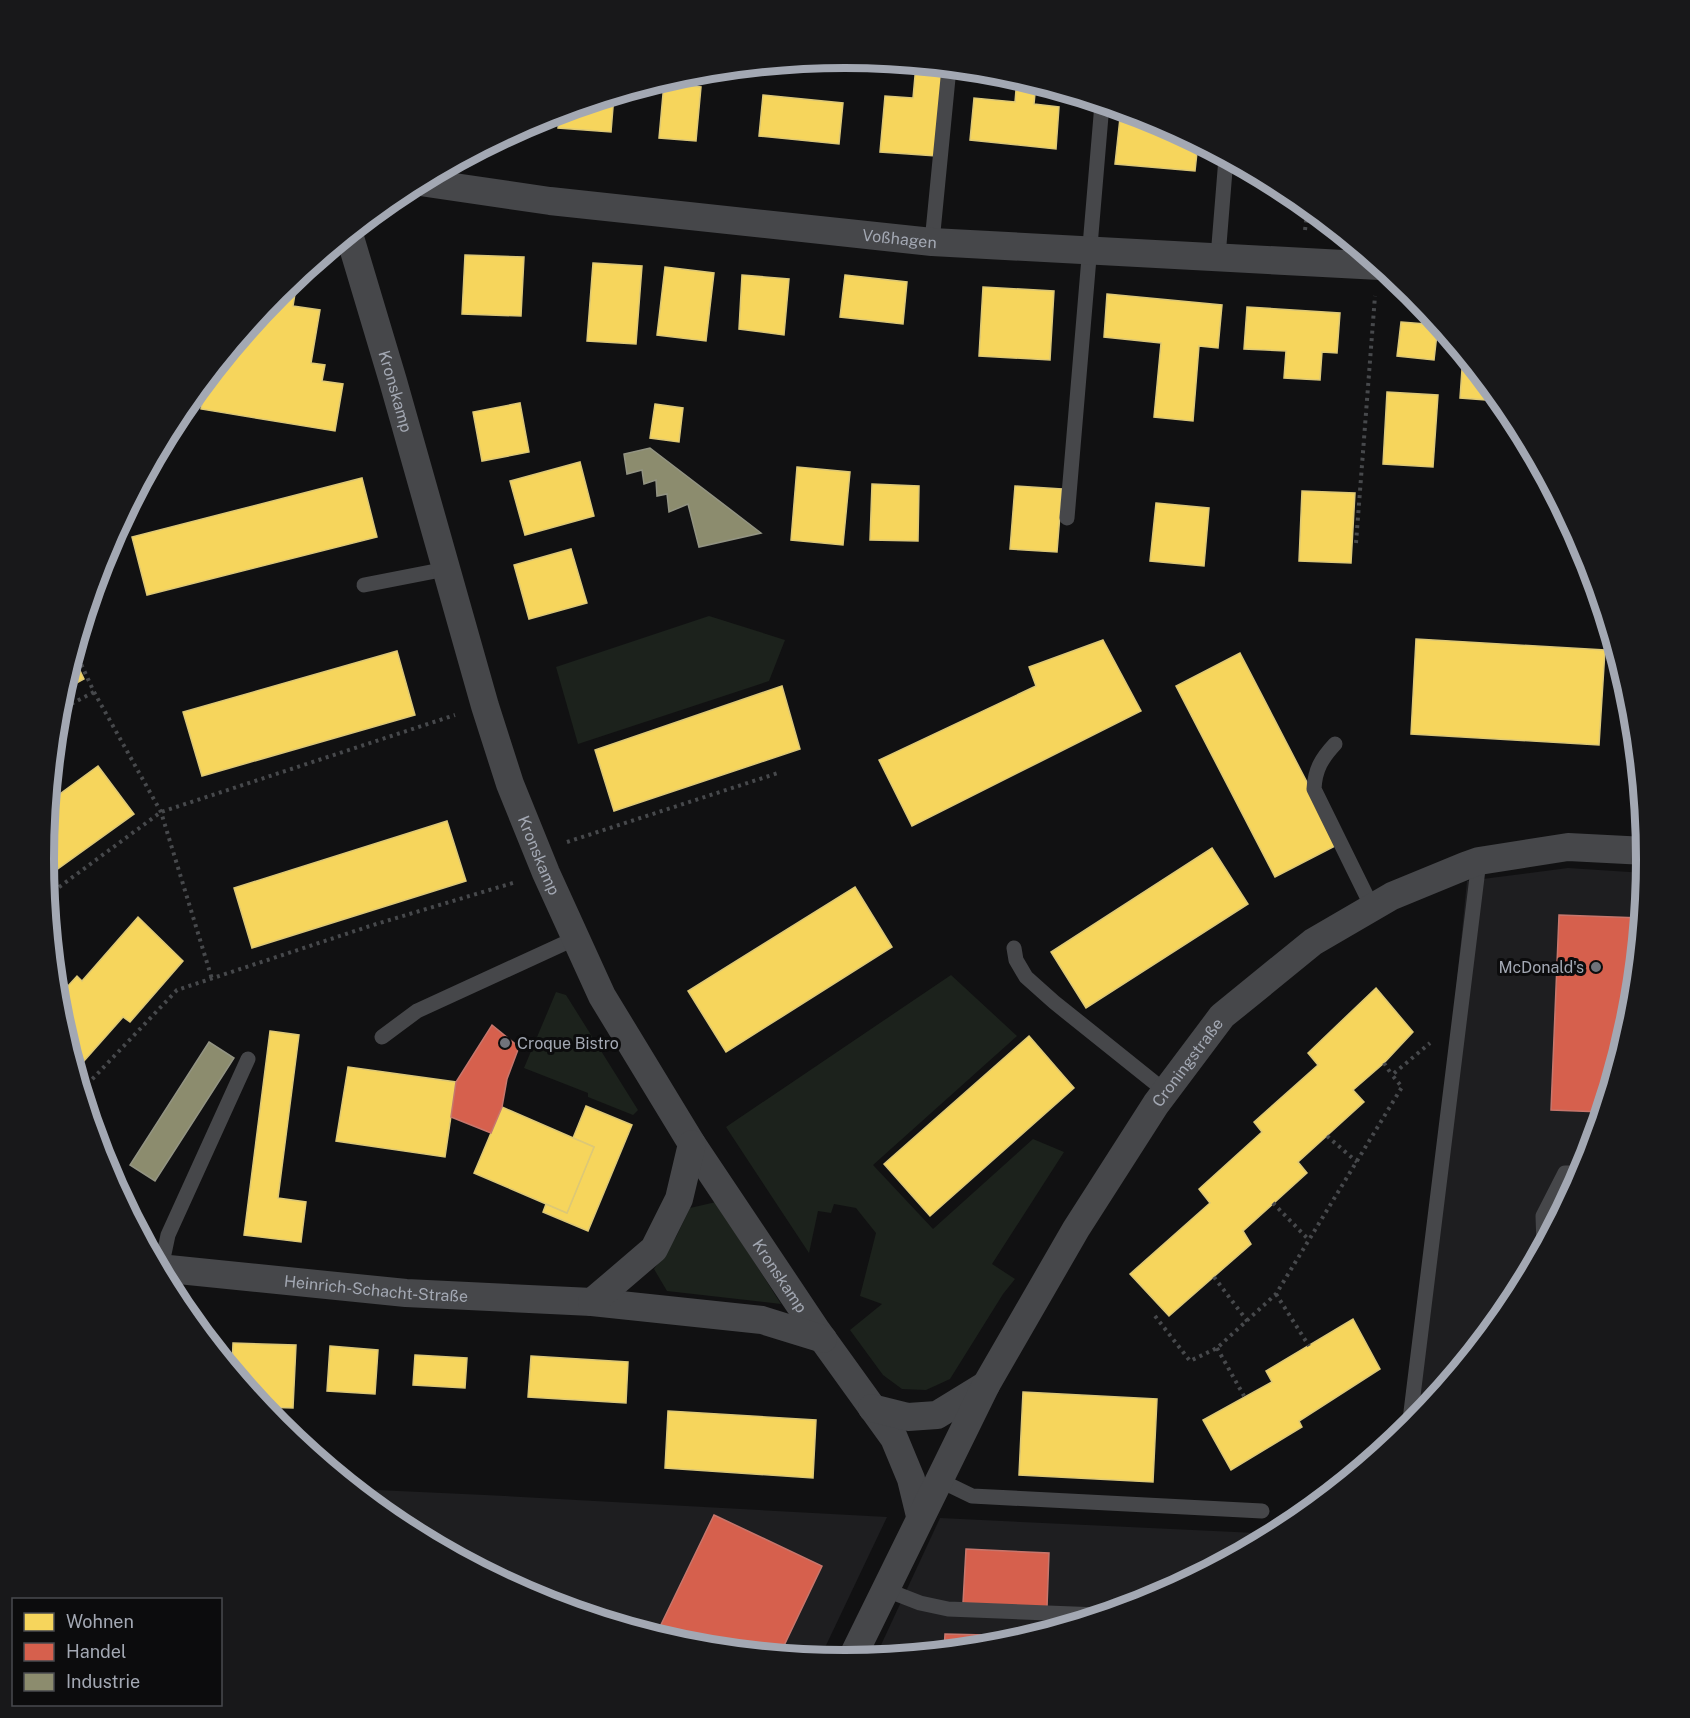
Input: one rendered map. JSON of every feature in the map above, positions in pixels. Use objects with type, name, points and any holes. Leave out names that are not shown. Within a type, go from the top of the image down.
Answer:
[{"type":"street","name":"Voßhagen","points":[[434,184],[550,201],[932,242],[1368,265]]},
{"type":"street","name":"Kronskamp","points":[[351,241],[485,706],[510,784],[542,862],[602,996],[692,1144],[823,1339],[894,1438],[911,1479],[920,1516]]},
{"type":"street","name":"Croningstraße","points":[[920,1516],[986,1385],[1076,1228],[1165,1091],[1222,1016],[1313,942],[1392,896],[1479,861],[1568,847],[1636,850]]},
{"type":"street","points":[[592,1302],[654,1249],[679,1199],[692,1144]]},
{"type":"street","name":"Heinrich-Schacht-Straße","points":[[169,1269],[406,1293],[592,1302],[762,1320],[823,1339]]},
{"type":"street","points":[[872,1408],[908,1417],[937,1415],[986,1385]]},
{"type":"street","points":[[855,1650],[920,1516]]},
{"type":"lane","points":[[932,242],[948,75]]},
{"type":"lane","points":[[1067,518],[1101,111]]},
{"type":"lane","points":[[1218,257],[1225,166]]},
{"type":"lane","points":[[364,585],[446,569]]},
{"type":"lane","points":[[1335,744],[1320,760],[1314,789],[1372,907]]},
{"type":"lane","points":[[1410,1412],[1479,861]]},
{"type":"lane","points":[[382,1037],[417,1011],[576,938]]},
{"type":"lane","points":[[1014,948],[1016,960],[1026,976],[1054,1002],[1165,1091]]},
{"type":"lane","points":[[162,1258],[168,1235],[248,1059]]},
{"type":"lane","points":[[1543,1229],[1543,1216],[1565,1173],[1571,1173]]},
{"type":"lane","points":[[939,1480],[972,1496],[1262,1511]]},
{"type":"lane","points":[[884,1589],[920,1603],[948,1609],[1076,1615]]},
{"type":"path","points":[[1356,543],[1378,275]]},
{"type":"path","points":[[79,661],[93,692],[161,812],[212,979]]},
{"type":"path","points":[[69,705],[93,692]]},
{"type":"path","points":[[55,890],[161,812],[485,706]]},
{"type":"path","points":[[87,1084],[177,990],[373,925],[778,773]]},
{"type":"path","points":[[1392,1075],[1429,1044]]},
{"type":"path","points":[[1155,1316],[1190,1361],[1216,1348],[1248,1322],[1276,1294],[1402,1087],[1383,1063]]},
{"type":"path","points":[[1327,1136],[1357,1162]]},
{"type":"path","points":[[1273,1203],[1310,1240]]},
{"type":"path","points":[[1214,1277],[1248,1322]]},
{"type":"path","points":[[1276,1294],[1309,1346]]},
{"type":"path","points":[[1216,1348],[1244,1396]]},
{"type":"shaded area","points":[[709,616],[785,640],[769,681],[578,744],[556,667]]},
{"type":"shaded area","points":[[1568,868],[1635,872],[1629,962],[1621,1013],[1609,1064],[1576,1162],[1554,1209],[1530,1255],[1473,1341],[1414,1408],[1467,881]]},
{"type":"shaded area","points":[[951,975],[1017,1036],[873,1165],[933,1229],[1033,1139],[1064,1152],[992,1264],[1015,1279],[1003,1294],[950,1379],[926,1390],[902,1389],[883,1375],[850,1330],[882,1304],[860,1296],[876,1233],[856,1208],[834,1204],[831,1213],[818,1211],[809,1253],[726,1127]]},
{"type":"shaded area","points":[[556,992],[566,995],[638,1110],[633,1115],[588,1097],[588,1093],[524,1068]]},
{"type":"shaded area","points":[[716,1202],[781,1304],[667,1291],[654,1269],[676,1237],[690,1208]]},
{"type":"shaded area","points":[[367,1490],[485,1495],[887,1517],[824,1649],[793,1648],[691,1635],[640,1623],[542,1590],[449,1544]]},
{"type":"shaded area","points":[[940,1518],[1258,1533],[1195,1568],[1148,1590],[1050,1623],[999,1635],[948,1643],[879,1649]]},
{"type":"building: Wohnen","points":[[915,72],[942,74],[936,156],[880,152],[885,96],[913,98]]},
{"type":"building: Wohnen","points":[[682,85],[701,87],[696,141],[659,138],[663,89]]},
{"type":"building: Wohnen","points":[[1016,87],[1035,92],[1034,104],[1059,107],[1056,149],[970,140],[974,98],[1015,102]]},
{"type":"building: Wohnen","points":[[763,95],[843,103],[839,144],[759,136]]},
{"type":"building: Wohnen","points":[[613,103],[611,132],[558,128],[559,122]]},
{"type":"building: Wohnen","points":[[1120,118],[1148,128],[1197,151],[1195,171],[1115,164]]},
{"type":"building: Wohnen","points":[[465,255],[524,257],[521,316],[462,314]]},
{"type":"building: Wohnen","points":[[593,263],[642,266],[636,344],[587,341]]},
{"type":"building: Wohnen","points":[[665,267],[714,273],[706,341],[657,335]]},
{"type":"building: Wohnen","points":[[742,275],[789,279],[784,335],[739,329]]},
{"type":"building: Wohnen","points":[[845,275],[907,282],[903,324],[840,317]]},
{"type":"building: Wohnen","points":[[983,287],[1054,291],[1050,360],[979,356]]},
{"type":"building: Wohnen","points":[[296,291],[293,306],[320,310],[311,363],[325,365],[322,381],[343,384],[335,431],[201,409],[203,397],[217,377],[250,337]]},
{"type":"building: Wohnen","points":[[1107,294],[1222,305],[1218,348],[1199,346],[1193,421],[1154,417],[1161,343],[1104,337]]},
{"type":"building: Wohnen","points":[[1247,307],[1340,313],[1337,353],[1322,352],[1320,380],[1284,378],[1286,351],[1244,349]]},
{"type":"building: Wohnen","points":[[1401,322],[1427,324],[1437,334],[1434,360],[1397,356]]},
{"type":"building: Wohnen","points":[[1462,364],[1489,400],[1460,398]]},
{"type":"building: Wohnen","points":[[1387,392],[1438,395],[1433,467],[1383,464]]},
{"type":"building: Wohnen","points":[[520,403],[529,452],[482,461],[473,412]]},
{"type":"building: Wohnen","points":[[655,404],[683,408],[679,442],[650,438]]},
{"type":"building: Wohnen","points":[[580,462],[594,516],[525,535],[510,481]]},
{"type":"building: Wohnen","points":[[797,467],[850,472],[843,545],[791,540]]},
{"type":"building: Wohnen","points":[[362,478],[377,537],[147,595],[132,537]]},
{"type":"building: Wohnen","points":[[872,484],[919,486],[918,541],[870,540]]},
{"type":"building: Wohnen","points":[[1015,486],[1062,489],[1057,552],[1010,549]]},
{"type":"building: Wohnen","points":[[1302,491],[1355,493],[1351,563],[1299,561]]},
{"type":"building: Wohnen","points":[[1156,503],[1209,508],[1204,566],[1150,561]]},
{"type":"building: Wohnen","points":[[571,549],[587,603],[529,619],[514,565]]},
{"type":"building: Wohnen","points":[[1416,639],[1605,650],[1599,745],[1411,734]]},
{"type":"building: Wohnen","points":[[1103,640],[1141,711],[912,826],[879,760],[1036,686],[1029,667]]},
{"type":"building: Wohnen","points":[[397,651],[415,715],[202,776],[183,712]]},
{"type":"building: Wohnen","points":[[1240,653],[1339,844],[1275,877],[1176,686]]},
{"type":"building: Wohnen","points":[[78,667],[84,679],[74,685]]},
{"type":"building: Wohnen","points":[[782,686],[800,749],[614,811],[595,750]]},
{"type":"building: Wohnen","points":[[98,766],[134,814],[54,871],[57,796]]},
{"type":"building: Wohnen","points":[[447,821],[466,881],[252,948],[234,888]]},
{"type":"building: Wohnen","points":[[1212,848],[1248,904],[1086,1008],[1051,952]]},
{"type":"building: Wohnen","points":[[855,887],[892,947],[726,1052],[688,991]]},
{"type":"building: Wohnen","points":[[138,917],[183,961],[130,1022],[123,1017],[81,1064],[65,989],[77,976],[82,981]]},
{"type":"building: Wohnen","points":[[1376,988],[1413,1032],[1384,1063],[1353,1090],[1364,1102],[1298,1162],[1307,1173],[1243,1231],[1251,1244],[1169,1316],[1130,1274],[1210,1203],[1199,1189],[1262,1132],[1254,1122],[1318,1065],[1308,1053]]},
{"type":"building: Wohnen","points":[[270,1031],[299,1035],[278,1198],[306,1202],[301,1242],[244,1235]]},
{"type":"building: Wohnen","points":[[1029,1036],[1074,1088],[930,1216],[884,1164]]},
{"type":"building: Wohnen","points":[[348,1067],[456,1082],[445,1157],[336,1141]]},
{"type":"building: Wohnen","points":[[586,1106],[632,1125],[588,1231],[543,1212],[546,1204],[567,1213],[594,1147],[573,1138]]},
{"type":"building: Wohnen","points":[[502,1107],[594,1147],[567,1213],[474,1173]]},
{"type":"building: Wohnen","points":[[1353,1319],[1380,1369],[1299,1421],[1302,1427],[1231,1470],[1203,1420],[1272,1382],[1266,1371]]},
{"type":"building: Wohnen","points":[[233,1343],[296,1345],[293,1408],[276,1407],[232,1360]]},
{"type":"building: Wohnen","points":[[330,1346],[378,1350],[375,1394],[327,1391]]},
{"type":"building: Wohnen","points":[[415,1355],[467,1358],[465,1388],[413,1385]]},
{"type":"building: Wohnen","points":[[531,1356],[628,1362],[626,1403],[528,1397]]},
{"type":"building: Wohnen","points":[[1023,1392],[1157,1399],[1153,1482],[1019,1475]]},
{"type":"building: Wohnen","points":[[668,1411],[816,1420],[813,1478],[665,1468]]},
{"type":"building: Handel","name":"McDonald's","points":[[1559,915],[1633,918],[1621,1013],[1594,1112],[1551,1110]]},
{"type":"building: Handel","points":[[492,1025],[519,1047],[507,1079],[502,1107],[491,1133],[451,1117],[456,1082]]},
{"type":"building: Handel","points":[[714,1515],[822,1566],[783,1647],[691,1635],[660,1628]]},
{"type":"building: Handel","points":[[966,1549],[1049,1553],[1047,1607],[963,1603]]},
{"type":"building: Handel","points":[[945,1634],[998,1635],[948,1643],[944,1643]]},
{"type":"building: Industrie","points":[[650,448],[761,533],[699,547],[688,504],[669,512],[667,494],[657,496],[656,480],[644,484],[642,470],[627,474],[624,454]]},
{"type":"building: Industrie","points":[[209,1042],[234,1058],[155,1181],[130,1165]]},
{"type":"place","name":"McDonald's","points":[[1596,967]]},
{"type":"place","name":"Croque Bistro","points":[[505,1043]]}]
